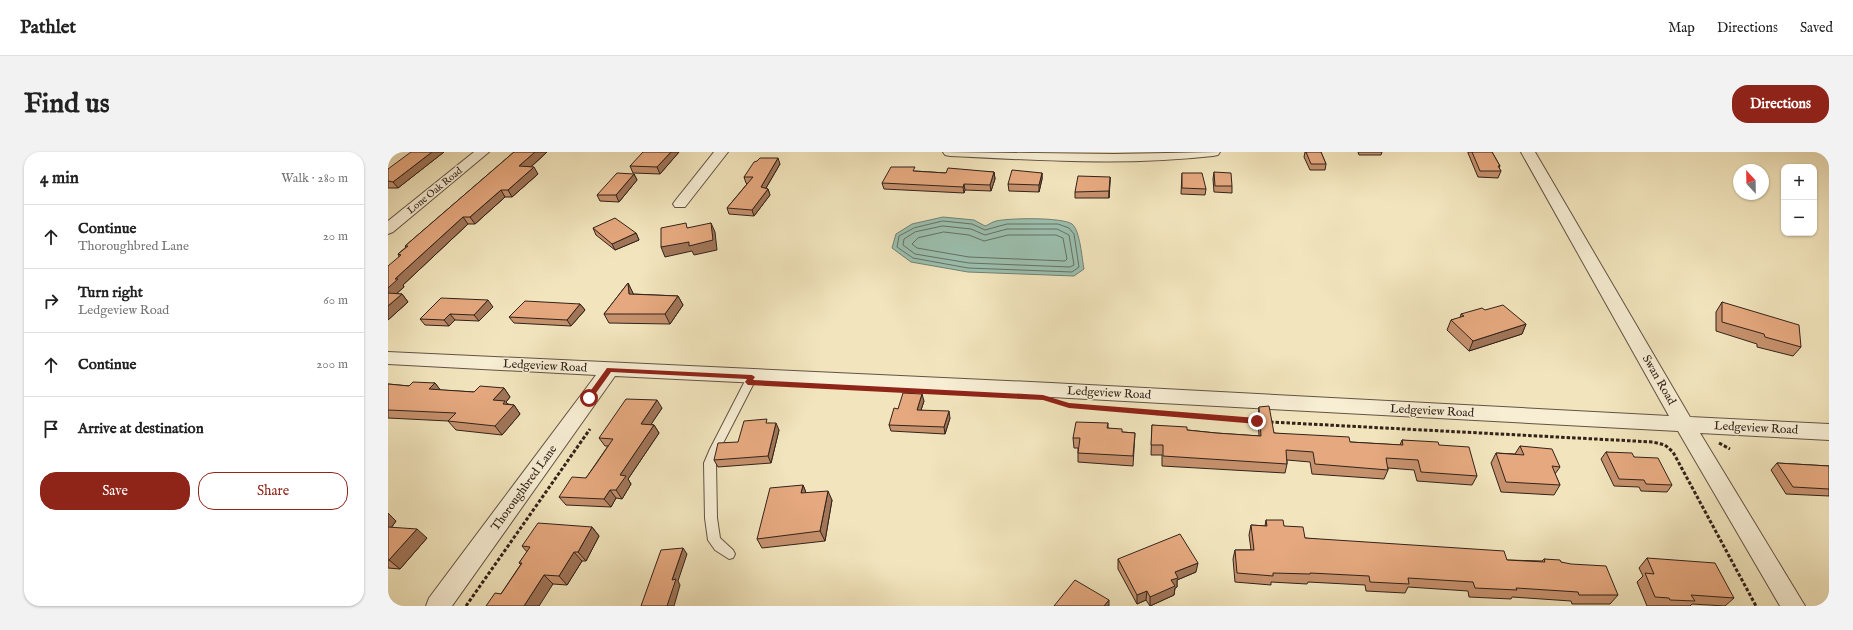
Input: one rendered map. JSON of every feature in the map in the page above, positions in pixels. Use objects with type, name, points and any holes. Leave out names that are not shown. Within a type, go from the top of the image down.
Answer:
[{"type":"street","name":"Lone Oak Road","points":[[388,229],[482,152]]},
{"type":"street","points":[[680,204],[721,152]]},
{"type":"street","points":[[950,152],[1127,158],[1162,158],[1213,152]]},
{"type":"street","name":"Swan Road","points":[[1528,152],[1684,424],[1793,606]]},
{"type":"street","points":[[388,210],[410,211]]},
{"type":"street","name":"Ledgeview Road","points":[[388,358],[752,377],[1067,391],[1829,432]]},
{"type":"street","name":"Thoroughbred Lane","points":[[438,606],[609,370]]},
{"type":"lane","points":[[729,554],[714,540],[711,518],[710,463],[715,449],[752,377]]},
{"type":"path","points":[[1149,412],[1257,421],[1662,444],[1672,452],[1756,606]]},
{"type":"path","points":[[466,606],[593,425]]},
{"type":"water","points":[[943,217],[974,220],[985,226],[996,221],[1012,219],[1047,219],[1072,224],[1077,232],[1084,269],[1074,276],[968,272],[911,262],[892,248],[896,234],[912,224]]},
{"type":"building","points":[[411,152],[432,152],[393,182],[388,181],[388,169]]},
{"type":"building","points":[[514,152],[535,152],[519,166],[534,167],[508,190],[501,190],[470,217],[463,217],[395,279],[398,279],[388,288],[388,266],[401,255],[398,254],[408,246],[405,246]]},
{"type":"building","points":[[643,152],[671,152],[657,167],[630,166]]},
{"type":"building","points":[[1306,152],[1321,152],[1326,164],[1311,164]]},
{"type":"building","points":[[1472,152],[1492,152],[1500,166],[1498,166],[1501,171],[1480,171]]},
{"type":"building","points":[[760,158],[778,158],[761,187],[768,189],[752,210],[727,208],[753,177],[744,177],[754,162]]},
{"type":"building","points":[[891,167],[915,167],[913,171],[946,173],[948,168],[994,172],[990,185],[964,184],[963,187],[882,183]]},
{"type":"building","points":[[1012,170],[1042,173],[1039,185],[1008,184]]},
{"type":"building","points":[[1214,172],[1231,173],[1232,186],[1215,186]]},
{"type":"building","points":[[617,173],[634,174],[616,195],[597,195]]},
{"type":"building","points":[[1182,173],[1202,173],[1206,189],[1182,188]]},
{"type":"building","points":[[1078,176],[1110,177],[1109,191],[1075,192]]},
{"type":"building","points":[[615,218],[636,233],[612,244],[593,228]]},
{"type":"building","points":[[686,223],[687,228],[711,223],[713,240],[689,246],[689,242],[661,247],[661,228]]},
{"type":"building","points":[[628,283],[629,294],[678,296],[665,314],[604,314]]},
{"type":"building","points":[[388,293],[402,294],[388,306]]},
{"type":"building","points":[[441,298],[488,300],[474,315],[450,314],[444,320],[420,319]]},
{"type":"building","points":[[525,301],[580,304],[567,320],[509,317]]},
{"type":"building","points":[[1722,302],[1799,325],[1801,347],[1765,337],[1764,334],[1722,322]]},
{"type":"building","points":[[1503,305],[1526,324],[1473,341],[1451,320],[1464,316],[1461,314],[1482,308],[1485,310]]},
{"type":"building","points":[[413,382],[435,383],[429,389],[474,392],[480,386],[504,388],[493,400],[505,401],[503,404],[514,405],[495,426],[448,421],[456,413],[388,410],[388,384],[409,386]]},
{"type":"building","points":[[903,393],[922,394],[917,410],[949,411],[944,427],[889,425],[894,408],[898,409]]},
{"type":"building","points":[[626,399],[657,400],[641,424],[654,425],[620,475],[626,476],[616,490],[610,490],[604,499],[559,497],[572,477],[586,478],[596,464],[613,439],[599,438]]},
{"type":"building","points":[[1269,406],[1274,433],[1349,437],[1350,442],[1403,445],[1402,440],[1438,442],[1439,445],[1469,447],[1477,476],[1421,472],[1418,460],[1386,458],[1388,470],[1315,464],[1313,452],[1286,450],[1287,464],[1163,456],[1163,445],[1151,445],[1152,425],[1187,427],[1187,430],[1216,433],[1261,436],[1259,407]]},
{"type":"building","points":[[767,419],[766,423],[776,423],[768,456],[714,460],[718,443],[738,442],[744,421]]},
{"type":"building","points":[[1076,422],[1108,423],[1107,428],[1122,429],[1122,432],[1135,433],[1133,456],[1078,453],[1080,438],[1073,438]]},
{"type":"building","points":[[1520,446],[1552,449],[1560,467],[1552,466],[1560,485],[1506,482],[1496,453],[1524,455]]},
{"type":"building","points":[[1606,452],[1632,453],[1634,457],[1658,458],[1672,485],[1646,484],[1644,480],[1619,479]]},
{"type":"building","points":[[1777,463],[1829,466],[1829,489],[1793,487]]},
{"type":"building","points":[[803,485],[801,493],[828,491],[820,531],[757,539],[770,488]]},
{"type":"building","points":[[1266,520],[1283,520],[1284,526],[1303,527],[1305,538],[1504,551],[1507,560],[1545,562],[1544,559],[1560,560],[1561,562],[1571,564],[1606,566],[1618,595],[1579,595],[1578,592],[1516,588],[1517,590],[1475,588],[1473,582],[1408,578],[1409,584],[1370,582],[1369,576],[1273,573],[1273,576],[1237,573],[1235,550],[1254,550],[1251,525],[1267,526]]},
{"type":"building","points":[[538,523],[592,527],[578,552],[574,552],[559,576],[544,575],[524,606],[486,606],[495,593],[501,594],[522,563],[519,563],[530,547],[522,546]]},
{"type":"building","points":[[388,527],[417,529],[389,560],[388,560]]},
{"type":"building","points":[[1180,534],[1198,563],[1175,572],[1178,578],[1171,580],[1175,586],[1150,597],[1147,591],[1137,595],[1118,559]]},
{"type":"building","points":[[683,548],[672,580],[676,579],[667,606],[641,606],[661,550]]},
{"type":"building","points":[[1647,558],[1715,563],[1734,598],[1691,595],[1695,601],[1670,600],[1669,598],[1655,597],[1645,573],[1654,574]]},
{"type":"building","points":[[1075,580],[1109,600],[1104,606],[1054,606]]},
{"type":"route","points":[[589,398],[609,370],[752,377],[748,382],[1043,398],[1069,406],[1257,421]]}]
